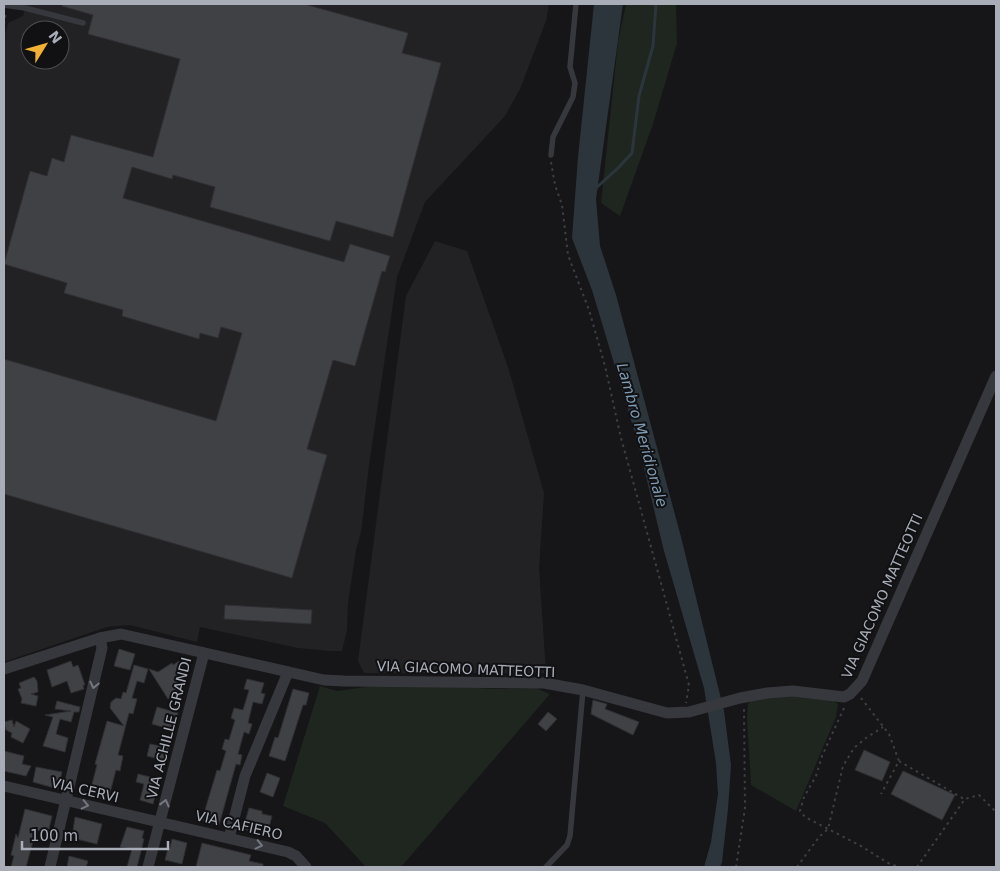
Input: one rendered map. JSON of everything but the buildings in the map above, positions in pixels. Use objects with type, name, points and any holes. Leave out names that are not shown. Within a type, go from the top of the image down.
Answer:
[{"type":"street","name":"VIA GIACOMO MATTEOTTI","points":[[4,669],[100,638],[121,634],[324,680],[544,683],[583,690],[667,713],[704,708],[766,693],[793,691],[844,697],[852,692],[862,681],[996,376]]},
{"type":"street","points":[[50,867],[102,648],[100,638]]},
{"type":"street","name":"VIA ACHILLE GRANDI","points":[[148,867],[204,653]]},
{"type":"street","points":[[229,838],[245,776],[288,672]]},
{"type":"street","name":"VIA CERVI","points":[[4,786],[160,822]]},
{"type":"street","name":"VIA CAFIERO","points":[[160,822],[288,852],[296,856],[306,867]]},
{"type":"lane","points":[[551,155],[554,137],[573,97],[575,84],[570,67],[576,4]]},
{"type":"lane","points":[[6,5],[83,23]]},
{"type":"lane","points":[[546,867],[567,845],[570,836],[583,690]]},
{"type":"path","points":[[4,24],[6,5]]},
{"type":"path","points":[[551,155],[555,185],[562,205],[568,255],[589,310],[605,366],[621,438],[688,685],[687,701],[683,712]]},
{"type":"path","points":[[899,867],[888,863],[861,846],[805,817],[800,811],[804,796],[816,776],[830,736],[852,692],[889,734],[900,761],[965,800]]},
{"type":"path","points":[[736,867],[745,808],[743,714],[747,697]]},
{"type":"path","points":[[797,867],[819,837],[828,829],[843,766],[854,748],[883,727]]},
{"type":"path","points":[[881,794],[900,761]]},
{"type":"path","points":[[917,867],[965,800],[979,794],[996,812]]},
{"type":"shaded area","points":[[26,4],[549,4],[546,21],[520,89],[505,116],[425,202],[397,277],[361,532],[356,550],[348,603],[347,630],[342,651],[298,648],[200,627],[197,642],[130,625],[107,627],[4,662],[4,38],[8,23],[23,16]]},
{"type":"shaded area","points":[[626,4],[676,4],[677,43],[653,124],[620,216],[601,203],[618,42]]},
{"type":"shaded area","points":[[435,241],[467,251],[508,367],[544,493],[539,568],[546,673],[364,673],[358,661],[406,296]]},
{"type":"shaded area","points":[[417,685],[497,689],[536,688],[550,694],[401,867],[366,867],[325,823],[283,806],[320,686],[337,691],[367,687]]},
{"type":"shaded area","points":[[785,695],[831,699],[838,704],[836,717],[796,811],[751,785],[747,718],[748,704],[754,698]]},
{"type":"water","name":"Lambro Meridionale","points":[[594,4],[623,4],[596,199],[600,246],[616,295],[681,537],[724,711],[731,765],[728,809],[720,867],[704,867],[711,842],[718,794],[716,763],[704,688],[664,551],[638,443],[592,290],[572,238],[578,157]]},
{"type":"waterway","points":[[596,188],[632,153],[639,96],[653,46],[656,4]]}]
